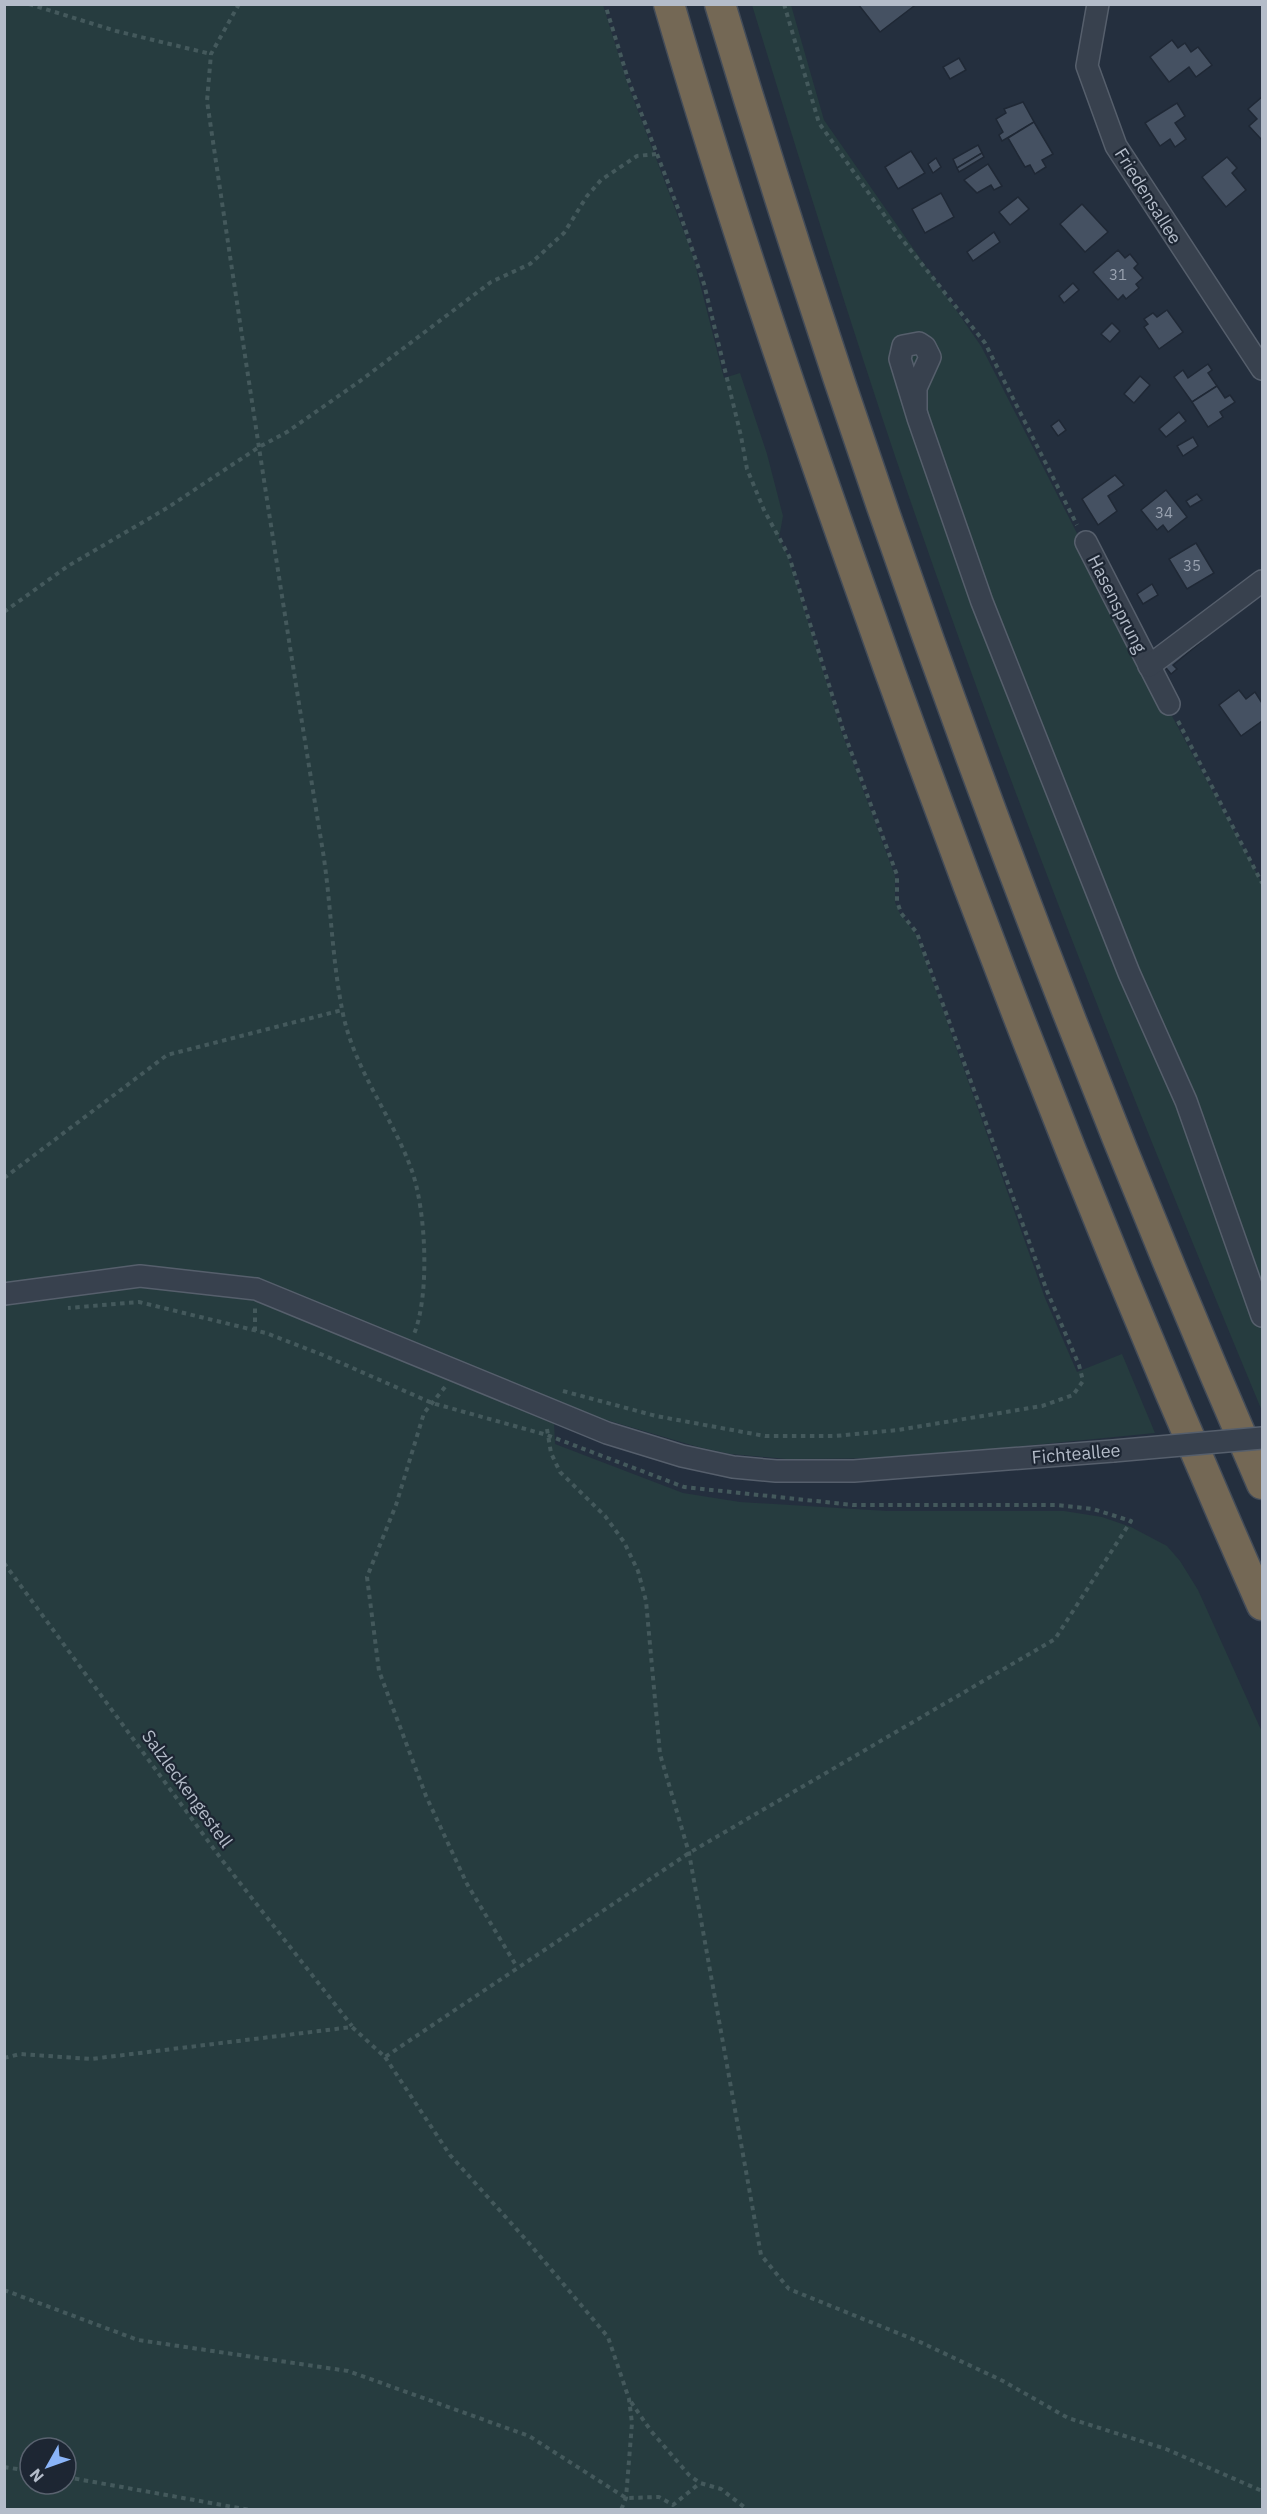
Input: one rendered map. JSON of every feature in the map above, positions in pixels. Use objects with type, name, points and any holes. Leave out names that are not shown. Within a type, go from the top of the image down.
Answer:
[{"type":"highway","points":[[669,4],[811,449],[930,786],[1097,1217],[1263,1605]]},
{"type":"highway","points":[[720,4],[802,267],[954,709],[1018,883],[1133,1175],[1263,1484]]},
{"type":"street","name":"Friedensallee","points":[[1098,4],[1087,66],[1116,146],[1263,369]]},
{"type":"street","points":[[916,410],[1018,700],[1129,973],[1185,1101],[1263,1317]]},
{"type":"street","name":"Hasensprung","points":[[1086,542],[1168,704]]},
{"type":"street","name":"Hasensprung","points":[[1149,666],[1263,581]]},
{"type":"street","name":"Fichteallee","points":[[4,1294],[140,1276],[256,1289],[549,1410],[649,1447],[733,1467],[819,1471],[889,1469],[1263,1438]]},
{"type":"path","points":[[29,4],[116,31],[211,54]]},
{"type":"path","points":[[239,4],[211,54],[207,101],[326,868],[342,1010],[363,1074],[412,1172],[418,1200],[424,1264],[423,1303],[408,1352]]},
{"type":"path","points":[[605,4],[628,79],[679,211],[704,284],[747,469],[764,510],[789,556],[843,730],[897,875],[897,901],[901,913],[917,933],[1047,1291],[1079,1365],[1083,1381],[1073,1395],[1042,1406],[898,1430],[835,1436],[765,1436],[656,1416],[563,1391],[554,1398],[549,1410],[547,1435],[551,1453],[560,1472],[605,1516],[624,1542],[638,1571],[646,1601],[660,1754],[689,1853],[761,2255],[789,2289],[920,2342],[1003,2381],[1068,2418],[1166,2449],[1263,2491]]},
{"type":"path","points":[[784,4],[819,123],[897,233],[985,343],[1086,542]]},
{"type":"path","points":[[4,612],[68,566],[167,508],[259,447],[287,432],[360,381],[490,282],[530,264],[564,233],[601,180],[637,156],[656,154]]},
{"type":"path","points":[[1168,704],[1263,883]]},
{"type":"path","points":[[4,1178],[167,1055],[342,1010]]},
{"type":"path","points":[[60,1309],[139,1302],[266,1333],[323,1355],[432,1403],[547,1435],[684,1487],[853,1505],[1056,1505],[1093,1509],[1131,1521],[1054,1639],[689,1853],[385,2057]]},
{"type":"path","points":[[457,1372],[424,1413],[396,1505],[367,1577],[379,1671],[426,1796],[467,1884],[517,1967]]},
{"type":"path","name":"Salzleckengestell","points":[[4,1563],[222,1860],[352,2027],[385,2057],[450,2155],[528,2242],[608,2337],[629,2399]]},
{"type":"path","points":[[4,2058],[20,2054],[91,2059],[352,2027]]},
{"type":"path","points":[[4,2290],[138,2340],[348,2371],[529,2436],[626,2498],[659,2497],[673,2505],[700,2483]]},
{"type":"path","points":[[629,2399],[679,2466],[700,2483],[722,2489],[748,2510]]},
{"type":"path","points":[[621,2510],[626,2498],[632,2423],[629,2399]]},
{"type":"path","points":[[78,2479],[250,2510]]},
{"type":"green space","points":[[5,5],[603,5],[627,82],[693,256],[724,378],[740,373],[767,454],[783,516],[779,538],[788,556],[842,733],[895,876],[895,902],[899,912],[916,934],[1045,1298],[1077,1372],[1122,1354],[1155,1433],[902,1458],[787,1459],[730,1454],[698,1447],[559,1406],[554,1421],[555,1444],[683,1493],[740,1502],[887,1511],[1064,1511],[1102,1517],[1131,1527],[1167,1546],[1180,1561],[1198,1590],[1262,1732],[1262,2509],[5,2510]]},
{"type":"green space","points":[[752,5],[791,5],[824,120],[981,346],[1146,668],[1262,883],[1262,1411],[1117,1056],[980,697],[876,400]]},
{"type":"building","points":[[858,4],[912,4],[914,6],[880,32]]},
{"type":"building","points":[[1172,40],[1178,48],[1185,43],[1191,52],[1198,47],[1212,65],[1196,77],[1189,67],[1169,82],[1150,57]]},
{"type":"building","points":[[959,58],[966,70],[950,79],[943,67]]},
{"type":"building","points":[[1262,97],[1261,139],[1249,126],[1257,119],[1248,109]]},
{"type":"building","points":[[1023,102],[1034,122],[1002,141],[999,135],[1003,132],[996,119],[1006,113],[1004,109]]},
{"type":"building","points":[[1177,103],[1185,116],[1175,123],[1186,139],[1175,147],[1170,139],[1160,146],[1145,123]]},
{"type":"building","points":[[1034,122],[1053,154],[1042,160],[1046,167],[1035,174],[1030,165],[1025,167],[1008,138]]},
{"type":"building","points":[[978,145],[982,153],[957,168],[953,159]]},
{"type":"building","points":[[911,151],[925,173],[898,189],[885,167]]},
{"type":"building","points":[[982,153],[984,157],[959,172],[957,168]]},
{"type":"building","points":[[1227,157],[1237,168],[1232,173],[1246,190],[1226,207],[1202,177]]},
{"type":"building","points":[[936,158],[941,167],[933,173],[928,164]]},
{"type":"building","points":[[988,164],[1002,186],[994,190],[991,185],[977,193],[964,180]]},
{"type":"building","points":[[941,193],[954,217],[925,233],[912,209]]},
{"type":"building","points":[[1018,197],[1029,209],[1010,225],[999,212]]},
{"type":"building","points":[[1082,204],[1108,232],[1085,252],[1060,224]]},
{"type":"building","points":[[994,232],[1000,242],[973,261],[967,252]]},
{"type":"building","points":[[1118,250],[1125,258],[1130,254],[1138,264],[1134,268],[1143,278],[1136,284],[1139,288],[1126,299],[1123,295],[1118,300],[1093,272]]},
{"type":"building","points":[[1073,283],[1079,290],[1064,303],[1059,296]]},
{"type":"building","points":[[1167,310],[1183,332],[1159,349],[1144,327],[1148,324],[1144,319],[1153,313],[1157,317]]},
{"type":"building","points":[[1112,323],[1120,331],[1110,342],[1101,334]]},
{"type":"building","points":[[1208,364],[1212,370],[1208,373],[1217,386],[1192,402],[1174,377],[1183,370],[1188,378]]},
{"type":"building","points":[[1140,376],[1150,385],[1134,403],[1124,394]]},
{"type":"building","points":[[1217,386],[1225,398],[1230,395],[1235,402],[1220,412],[1223,417],[1208,427],[1192,402]]},
{"type":"building","points":[[1179,412],[1186,421],[1166,437],[1159,429]]},
{"type":"building","points":[[1059,420],[1066,430],[1058,436],[1051,426]]},
{"type":"building","points":[[1193,437],[1198,446],[1183,456],[1177,446]]},
{"type":"building","points":[[1115,475],[1124,485],[1108,496],[1117,511],[1098,525],[1082,499]]},
{"type":"building","points":[[1166,490],[1187,517],[1168,532],[1163,525],[1157,530],[1141,510]]},
{"type":"building","points":[[1197,494],[1202,500],[1190,507],[1186,501]]},
{"type":"building","points":[[1196,543],[1214,573],[1187,589],[1169,559]]},
{"type":"building","points":[[1152,584],[1158,595],[1143,604],[1137,594]]},
{"type":"building","points":[[1195,636],[1201,642],[1173,665],[1177,669],[1171,674],[1162,663]]},
{"type":"building","points":[[1239,690],[1246,699],[1255,692],[1262,703],[1262,721],[1241,736],[1219,705]]}]
